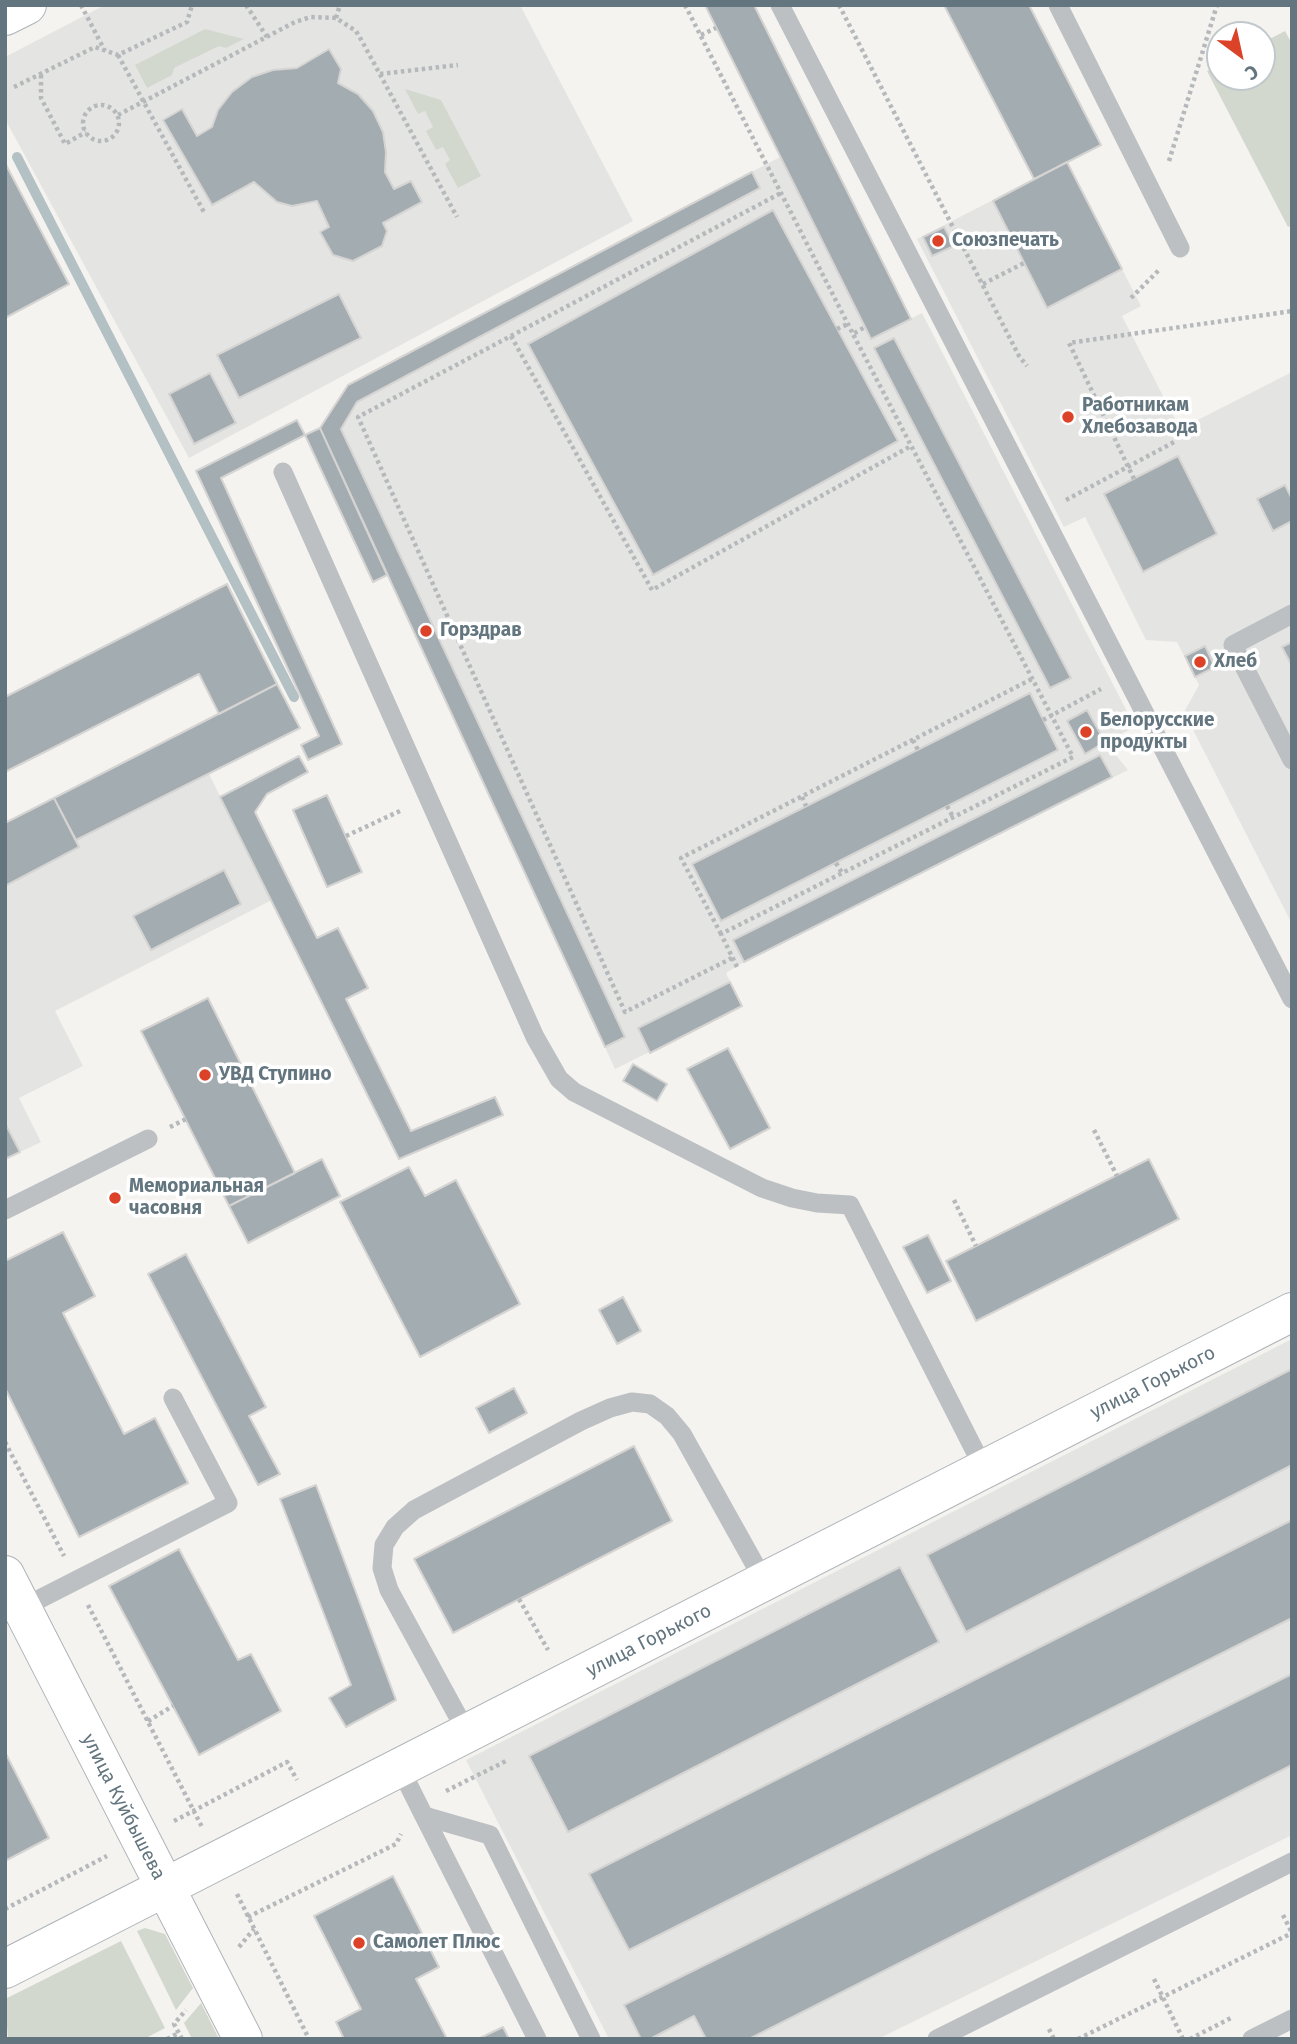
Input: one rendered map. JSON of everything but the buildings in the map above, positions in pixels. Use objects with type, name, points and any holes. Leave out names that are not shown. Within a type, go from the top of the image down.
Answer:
[{"type":"street","points":[[5,16],[26,5]]},
{"type":"street","name":"улица Горького","points":[[5,1969],[1292,1312]]},
{"type":"street","name":"улица Куйбышева","points":[[13,1592],[243,2039]]},
{"type":"lane","points":[[780,5],[1292,999]]},
{"type":"lane","points":[[1058,5],[1180,248]]},
{"type":"lane","points":[[283,472],[536,1037],[559,1079],[574,1092],[762,1188],[817,1203],[850,1205],[984,1469]]},
{"type":"lane","points":[[1292,614],[1233,645],[1292,760]]},
{"type":"lane","points":[[5,1210],[148,1139]]},
{"type":"lane","points":[[13,1592],[76,1580],[228,1503],[173,1398]]},
{"type":"lane","points":[[467,1733],[389,1590],[382,1568],[384,1545],[395,1527],[414,1510],[581,1421],[632,1402],[650,1404],[667,1416],[682,1433],[764,1581]]},
{"type":"lane","points":[[400,1768],[537,2039]]},
{"type":"lane","points":[[421,1811],[490,1835],[591,2039]]},
{"type":"lane","points":[[937,2039],[1292,1862]]},
{"type":"lane","points":[[1252,2039],[1292,2019]]},
{"type":"path","points":[[81,5],[105,51]]},
{"type":"path","points":[[14,87],[95,47],[118,55],[187,22],[192,5]]},
{"type":"path","points":[[246,5],[267,37]]},
{"type":"path","points":[[336,18],[340,5]]},
{"type":"path","points":[[685,5],[1073,757],[721,934]]},
{"type":"path","points":[[839,5],[982,285],[1019,356],[1027,366]]},
{"type":"path","points":[[1156,201],[1217,5]]},
{"type":"path","points":[[118,115],[295,22],[311,17],[336,18],[355,31],[457,217]]},
{"type":"path","points":[[701,36],[716,28]]},
{"type":"path","points":[[118,55],[205,214]]},
{"type":"path","points":[[380,74],[458,65]]},
{"type":"path","points":[[41,74],[41,98],[65,144],[86,132]]},
{"type":"path","points":[[98,105],[109,107],[118,115],[120,121],[117,132],[108,140],[96,141],[86,132],[85,117],[92,108],[98,105]]},
{"type":"path","points":[[732,958],[625,1012],[358,417],[781,193]]},
{"type":"path","points":[[1131,298],[1180,248]]},
{"type":"path","points":[[982,285],[1024,264]]},
{"type":"path","points":[[1134,479],[1069,344],[1292,311]]},
{"type":"path","points":[[837,329],[848,324]]},
{"type":"path","points":[[853,334],[865,327]]},
{"type":"path","points":[[512,336],[652,590],[911,446]]},
{"type":"path","points":[[1064,501],[1176,441]]},
{"type":"path","points":[[586,470],[594,465]]},
{"type":"path","points":[[1043,720],[1125,677]]},
{"type":"path","points":[[737,967],[681,858],[1032,679]]},
{"type":"path","points":[[913,740],[918,750]]},
{"type":"path","points":[[802,797],[806,806]]},
{"type":"path","points":[[346,836],[429,798]]},
{"type":"path","points":[[947,806],[953,817]]},
{"type":"path","points":[[836,863],[842,873]]},
{"type":"path","points":[[699,894],[706,890]]},
{"type":"path","points":[[1094,1130],[1116,1176]]},
{"type":"path","points":[[954,1200],[976,1246]]},
{"type":"path","points":[[5,1442],[220,1859],[309,2039]]},
{"type":"path","points":[[519,1599],[553,1660]]},
{"type":"path","points":[[148,1721],[173,1706]]},
{"type":"path","points":[[248,1917],[396,1844],[421,1811],[508,1760]]},
{"type":"path","points":[[5,1909],[287,1762],[302,1788]]},
{"type":"path","points":[[1077,2039],[1292,1933],[1283,1915]]},
{"type":"path","points":[[1154,1979],[1183,2039]]},
{"type":"path","points":[[174,2024],[182,2039]]},
{"type":"path","points":[[1049,2029],[1054,2039]]},
{"type":"path","points":[[167,2039],[178,2033]]},
{"type":"shaded area","points":[[105,5],[520,5],[633,221],[189,458],[5,119],[5,57]]},
{"type":"shaded area","points":[[205,29],[244,39],[226,48],[219,46],[174,68],[172,75],[147,88],[135,65]]},
{"type":"shaded area","points":[[1285,31],[1292,44],[1292,225],[1288,227],[1217,91],[1276,91],[1276,36]]},
{"type":"shaded area","points":[[405,89],[441,100],[481,176],[458,188],[445,164],[450,160],[443,147],[436,150],[426,131],[433,127],[425,111],[418,114]]},
{"type":"shaded area","points":[[780,157],[871,339],[922,313],[1135,727],[1105,742],[1128,770],[744,962],[726,973],[742,1006],[615,1069],[320,428],[348,385]]},
{"type":"shaded area","points":[[1067,162],[1141,306],[1122,316],[1180,429],[1292,372],[1292,924],[1184,712],[1199,685],[1177,642],[1146,640],[1085,517],[1064,527],[917,239]]},
{"type":"shaded area","points":[[277,684],[300,728],[209,774],[272,900],[55,1011],[83,1066],[19,1098],[41,1142],[20,1152],[5,1123],[5,823]]},
{"type":"shaded area","points":[[1292,1339],[1292,1835],[878,2039],[609,2039],[466,1760]]},
{"type":"shaded area","points":[[145,1928],[165,1934],[193,1988],[176,2010],[137,1931]]},
{"type":"shaded area","points":[[121,1941],[165,2028],[144,2039],[8,2039],[5,1999]]},
{"type":"shaded area","points":[[201,2003],[219,2039],[192,2039],[184,2023]]},
{"type":"waterway","points":[[17,157],[294,697]]},
{"type":"place","name":"Союзпечать","points":[[938,241]]},
{"type":"place","name":"Работникам Хлебозавода","points":[[1068,417]]},
{"type":"place","name":"Горздрав","points":[[426,631]]},
{"type":"place","name":"Хлеб","points":[[1200,662]]},
{"type":"place","name":"Белорусские продукты","points":[[1086,732]]},
{"type":"place","name":"УВД Ступино","points":[[205,1075]]},
{"type":"place","name":"Мемориальная часовня","points":[[115,1198]]},
{"type":"place","name":"Самолет Плюс","points":[[359,1943]]}]
